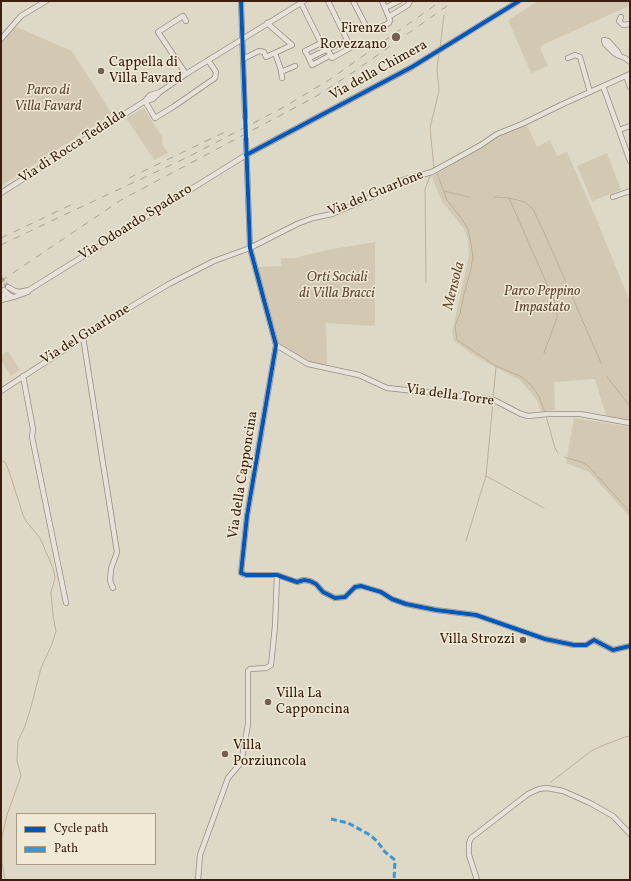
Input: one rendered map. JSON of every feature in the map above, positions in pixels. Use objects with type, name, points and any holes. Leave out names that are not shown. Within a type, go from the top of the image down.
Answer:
[{"type":"street","points":[[1,39],[21,16],[46,1]]},
{"type":"street","points":[[241,1],[245,117]]},
{"type":"street","points":[[321,43],[305,51],[312,65],[331,55],[332,58],[350,48],[350,44],[328,1]]},
{"type":"street","points":[[353,1],[366,26],[370,30],[389,23],[390,16],[382,1]]},
{"type":"street","points":[[385,8],[399,1]]},
{"type":"street","points":[[390,16],[408,6],[410,1]]},
{"type":"street","name":"Via della Chimera","points":[[246,155],[412,67],[520,1]]},
{"type":"street","name":"Via di Rocca Tedalda","points":[[1,193],[145,101],[154,98],[186,74],[302,2],[321,43],[331,55]]},
{"type":"street","points":[[186,21],[182,16],[158,32],[186,74]]},
{"type":"street","points":[[621,17],[619,21],[623,25],[630,24]]},
{"type":"street","points":[[243,59],[259,51],[264,52],[266,57],[292,45],[267,23]]},
{"type":"street","points":[[309,58],[347,40]]},
{"type":"street","points":[[275,53],[282,72],[282,78]]},
{"type":"street","points":[[568,58],[575,55],[580,57],[590,92]]},
{"type":"street","points":[[620,56],[630,62]]},
{"type":"street","points":[[145,101],[155,118],[215,78],[216,72],[208,60]]},
{"type":"street","points":[[282,72],[295,66]]},
{"type":"street","points":[[628,75],[630,87]]},
{"type":"street","name":"Via del Guarlone","points":[[1,391],[169,284],[214,261],[250,248],[297,224],[313,218],[332,214],[369,198],[400,181],[432,172],[497,134],[628,75]]},
{"type":"street","points":[[602,86],[630,161]]},
{"type":"street","points":[[619,130],[630,126]]},
{"type":"street","points":[[246,140],[250,248],[276,345]]},
{"type":"street","name":"Via Odoardo Spadaro","points":[[15,291],[26,291],[32,288],[246,155]]},
{"type":"street","points":[[613,197],[630,192]]},
{"type":"street","points":[[6,288],[9,295],[14,296]]},
{"type":"street","points":[[6,288],[15,291],[14,296]]},
{"type":"street","points":[[1,296],[4,295],[6,288]]},
{"type":"street","points":[[1,300],[22,295],[32,288]]},
{"type":"street","points":[[83,338],[117,552],[111,569],[110,581],[113,588]]},
{"type":"street","name":"Via della Torre","points":[[276,345],[308,364],[359,375],[387,388],[486,398],[494,400],[524,415],[580,414],[630,423]]},
{"type":"street","name":"Via della Capponcina","points":[[276,345],[247,516],[240,569],[242,575],[277,575]]},
{"type":"street","points":[[23,376],[33,429],[32,437],[66,603]]},
{"type":"street","points":[[198,880],[200,855],[228,778],[239,765],[242,758],[248,724],[248,671],[250,669],[266,668],[271,665],[275,626],[277,575],[297,582],[304,580],[310,581],[316,584],[323,592],[335,598],[345,596],[355,587],[361,586],[381,592],[392,599],[406,604],[436,610],[476,615],[544,639],[574,645],[586,645],[594,640],[613,650],[630,646]]},
{"type":"street","points":[[477,880],[470,855],[469,843],[471,838],[528,794],[539,789],[547,788],[563,791],[590,803],[613,816],[630,834]]},
{"type":"green space","points":[[538,1],[628,1],[629,6],[542,45],[541,50],[548,66],[531,73],[508,20]]},
{"type":"green space","name":"Parco di Villa Favard","points":[[14,26],[72,51],[112,114],[1,186],[1,43]]},
{"type":"green space","points":[[144,108],[162,137],[162,144],[168,153],[154,160],[126,118]]},
{"type":"green space","name":"Parco Peppino Impastato","points":[[527,125],[537,147],[550,140],[557,156],[567,152],[630,302],[630,421],[606,416],[595,379],[554,382],[555,410],[541,411],[537,400],[520,380],[483,361],[454,341],[452,333],[469,255],[468,240],[464,229],[442,202],[432,177],[514,127]]},
{"type":"green space","points":[[607,153],[621,190],[592,201],[577,166]]},
{"type":"green space","name":"Orti Sociali di Villa Bracci","points":[[375,242],[375,326],[326,323],[327,365],[307,362],[278,344],[258,267],[281,266],[281,258],[294,258],[327,250]]},
{"type":"green space","points":[[8,351],[20,370],[11,376],[1,360],[1,356]]},
{"type":"green space","points":[[574,418],[630,427],[630,517],[589,472],[566,463]]},
{"type":"waterway","name":"Mensola","points":[[440,48],[444,15]]},
{"type":"waterway","name":"Mensola","points":[[434,168],[430,128],[439,91],[437,69],[439,53]]},
{"type":"waterway","name":"Mensola","points":[[437,173],[447,200],[468,229],[473,257],[460,314],[455,326],[457,340],[496,366],[522,377],[531,385],[539,396],[545,413]]},
{"type":"waterway","points":[[426,283],[425,189],[431,174]]},
{"type":"waterway","points":[[444,191],[469,197]]},
{"type":"waterway","points":[[494,197],[509,198],[525,202],[533,209],[601,363]]},
{"type":"waterway","points":[[509,198],[557,307],[557,318],[544,353]]},
{"type":"waterway","points":[[493,398],[496,367]]},
{"type":"waterway","points":[[607,377],[630,406]]},
{"type":"waterway","points":[[466,541],[486,476],[493,401]]},
{"type":"waterway","name":"Mensola","points":[[546,416],[555,448],[558,453]]},
{"type":"waterway","name":"Mensola","points":[[564,457],[584,463],[588,466],[630,512]]},
{"type":"waterway","points":[[1,460],[5,462],[9,471],[23,515],[40,538],[53,568],[55,578],[51,592],[56,631],[41,668],[31,707],[18,741],[17,761],[21,776],[7,815],[2,837],[2,863],[5,880]]},
{"type":"waterway","points":[[486,476],[544,508]]},
{"type":"waterway","points":[[551,782],[591,751],[630,736]]},
{"type":"tunnel","points":[[245,117],[246,140]]},
{"type":"tunnel","points":[[1,278],[8,287]]},
{"type":"railway","points":[[1,245],[188,157],[284,107],[329,80],[441,1]]},
{"type":"railway","points":[[1,281],[121,200],[315,97],[355,71],[454,1]]},
{"type":"railway","points":[[129,178],[225,132]]},
{"type":"railway","points":[[1,238],[75,203]]},
{"type":"marked path","points":[[331,819],[348,823],[370,835],[377,841],[385,852],[395,860],[394,880]]},
{"type":"cycle path","points":[[241,1],[250,248],[276,345],[247,516],[241,573],[246,575],[277,575],[297,582],[304,580],[310,581],[316,584],[323,592],[335,598],[345,597],[355,587],[361,586],[381,592],[392,599],[406,604],[436,610],[476,615],[545,639],[574,645],[586,645],[594,640],[613,650],[630,646]]},
{"type":"cycle path","points":[[246,155],[412,67],[519,1]]},
{"type":"place","name":"Firenze Rovezzano","points":[[396,37]]},
{"type":"place","name":"Cappella di Villa Favard","points":[[101,71]]},
{"type":"place","name":"Villa Strozzi","points":[[523,640]]},
{"type":"place","name":"Villa La Capponcina","points":[[268,702]]},
{"type":"place","name":"Villa Porziuncola","points":[[225,754]]}]
